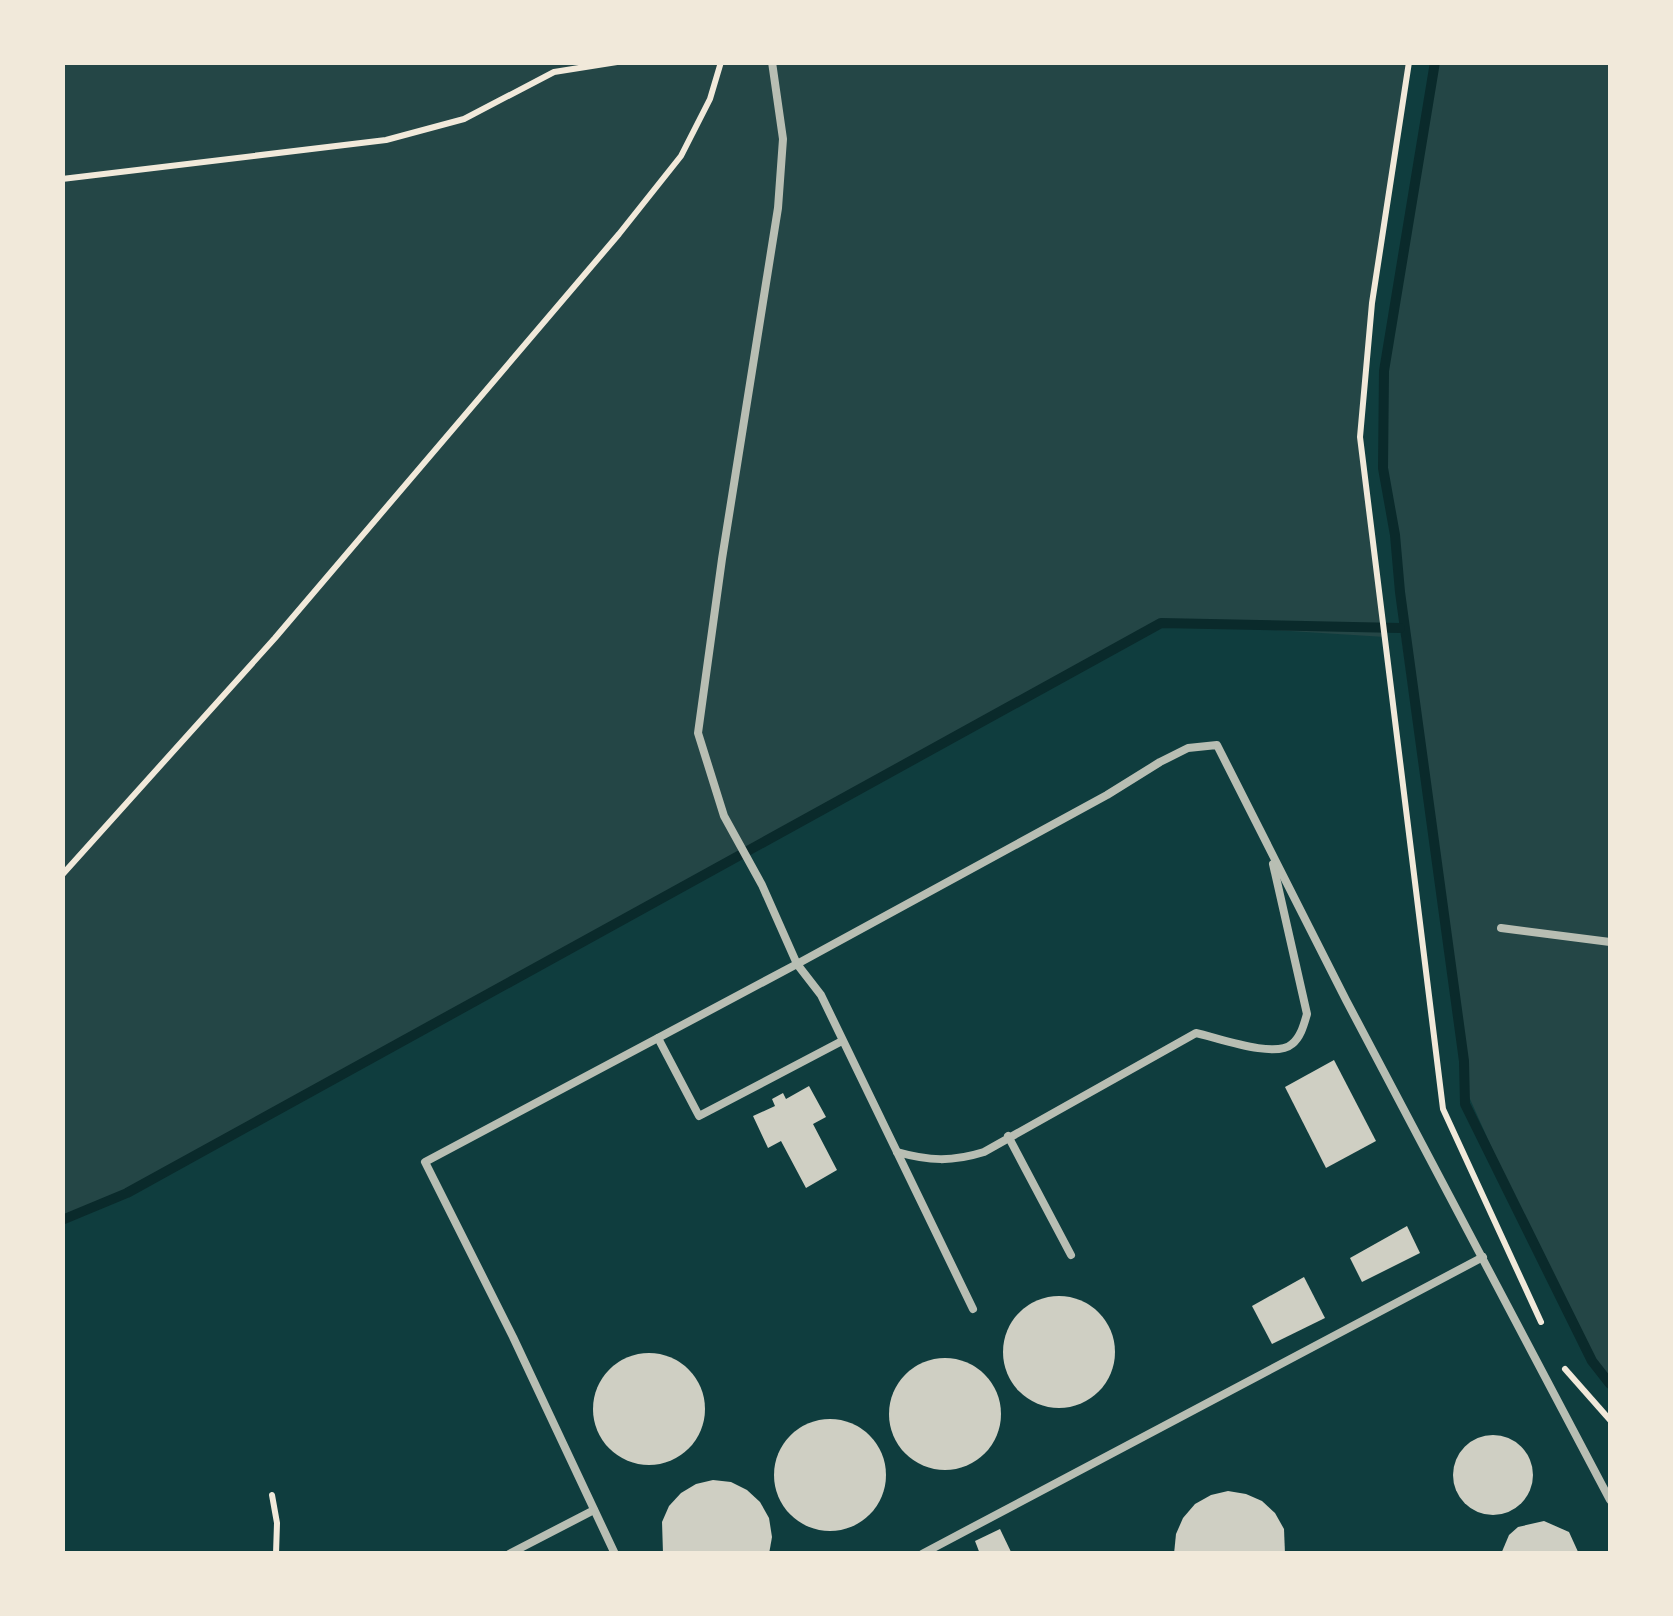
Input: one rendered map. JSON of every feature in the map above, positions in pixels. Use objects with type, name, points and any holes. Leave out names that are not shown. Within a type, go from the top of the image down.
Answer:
[{"type":"lane","points":[[772,62],[782,139],[778,208],[698,733],[724,816],[797,964],[821,996],[972,1309]]},
{"type":"lane","points":[[615,1554],[426,1162],[797,964],[1188,748],[1217,745],[1354,1016],[1610,1500]]},
{"type":"lane","points":[[896,1152],[927,1160],[955,1161],[984,1152],[1196,1033],[1275,1052],[1292,1044],[1307,1014],[1270,850]]},
{"type":"lane","points":[[1501,928],[1610,942]]},
{"type":"lane","points":[[658,1038],[698,1116],[842,1040]]},
{"type":"lane","points":[[1008,1136],[1070,1256]]},
{"type":"lane","points":[[922,1554],[1483,1256]]},
{"type":"lane","points":[[510,1554],[594,1510]]},
{"type":"path","points":[[62,179],[386,140],[464,119],[554,72],[617,62]]},
{"type":"path","points":[[62,875],[276,638],[619,234],[681,156],[710,99],[720,62]]},
{"type":"path","points":[[1408,62],[1372,304],[1360,437],[1443,1109],[1546,1330]]},
{"type":"path","points":[[1561,1364],[1610,1420]]},
{"type":"path","points":[[272,1495],[278,1524],[276,1554]]},
{"type":"shaded area","points":[[63,63],[1409,63],[1372,303],[1360,437],[1385,637],[1161,623],[127,1193],[63,1220]]},
{"type":"shaded area","points":[[1435,63],[1610,63],[1610,1377],[1579,1344],[1466,1090],[1400,628],[1395,536],[1383,468],[1384,371]]},
{"type":"building","points":[[1334,1060],[1376,1141],[1326,1168],[1285,1087]]},
{"type":"building","points":[[809,1086],[826,1117],[813,1124],[837,1170],[806,1188],[781,1141],[768,1148],[753,1116],[775,1106],[772,1099],[783,1093],[786,1099]]},
{"type":"building","points":[[1407,1226],[1420,1253],[1362,1282],[1350,1258]]},
{"type":"building","points":[[1304,1277],[1325,1318],[1272,1344],[1252,1306]]},
{"type":"building","points":[[1059,1296],[1080,1301],[1098,1313],[1110,1331],[1115,1352],[1110,1373],[1098,1391],[1080,1403],[1059,1408],[1038,1403],[1020,1391],[1008,1373],[1003,1352],[1008,1331],[1020,1313],[1038,1301]]},
{"type":"building","points":[[649,1353],[670,1358],[688,1370],[700,1388],[705,1409],[700,1430],[688,1448],[670,1460],[649,1465],[628,1460],[610,1448],[598,1430],[593,1409],[598,1388],[610,1370],[628,1358]]},
{"type":"building","points":[[945,1358],[966,1363],[984,1375],[996,1393],[1001,1414],[996,1435],[984,1453],[966,1465],[945,1470],[924,1465],[906,1453],[894,1435],[889,1414],[894,1393],[906,1375],[924,1363]]},
{"type":"building","points":[[830,1419],[851,1424],[869,1436],[881,1454],[886,1475],[881,1496],[869,1514],[851,1526],[830,1531],[809,1526],[791,1514],[779,1496],[774,1475],[779,1454],[791,1436],[809,1424]]},
{"type":"building","points":[[1493,1435],[1508,1438],[1521,1447],[1530,1460],[1530,1490],[1521,1503],[1508,1512],[1493,1515],[1478,1512],[1465,1503],[1456,1490],[1453,1475],[1456,1460],[1465,1447],[1478,1438]]},
{"type":"building","points":[[713,1480],[731,1482],[760,1502],[769,1518],[769,1554],[663,1554],[662,1522],[669,1506],[696,1484]]},
{"type":"building","points":[[1228,1491],[1262,1501],[1275,1513],[1284,1529],[1285,1554],[1174,1554],[1176,1534],[1195,1504]]},
{"type":"building","points":[[1544,1521],[1569,1532],[1579,1554],[1501,1554],[1509,1535],[1518,1527]]},
{"type":"building","points":[[1000,1529],[1012,1554],[980,1554],[975,1541]]},
{"type":"waterway","points":[[1435,62],[1384,371],[1383,468],[1464,1061],[1465,1104],[1592,1361],[1610,1384]]},
{"type":"waterway","points":[[62,1220],[127,1193],[1161,623],[1400,628]]}]
